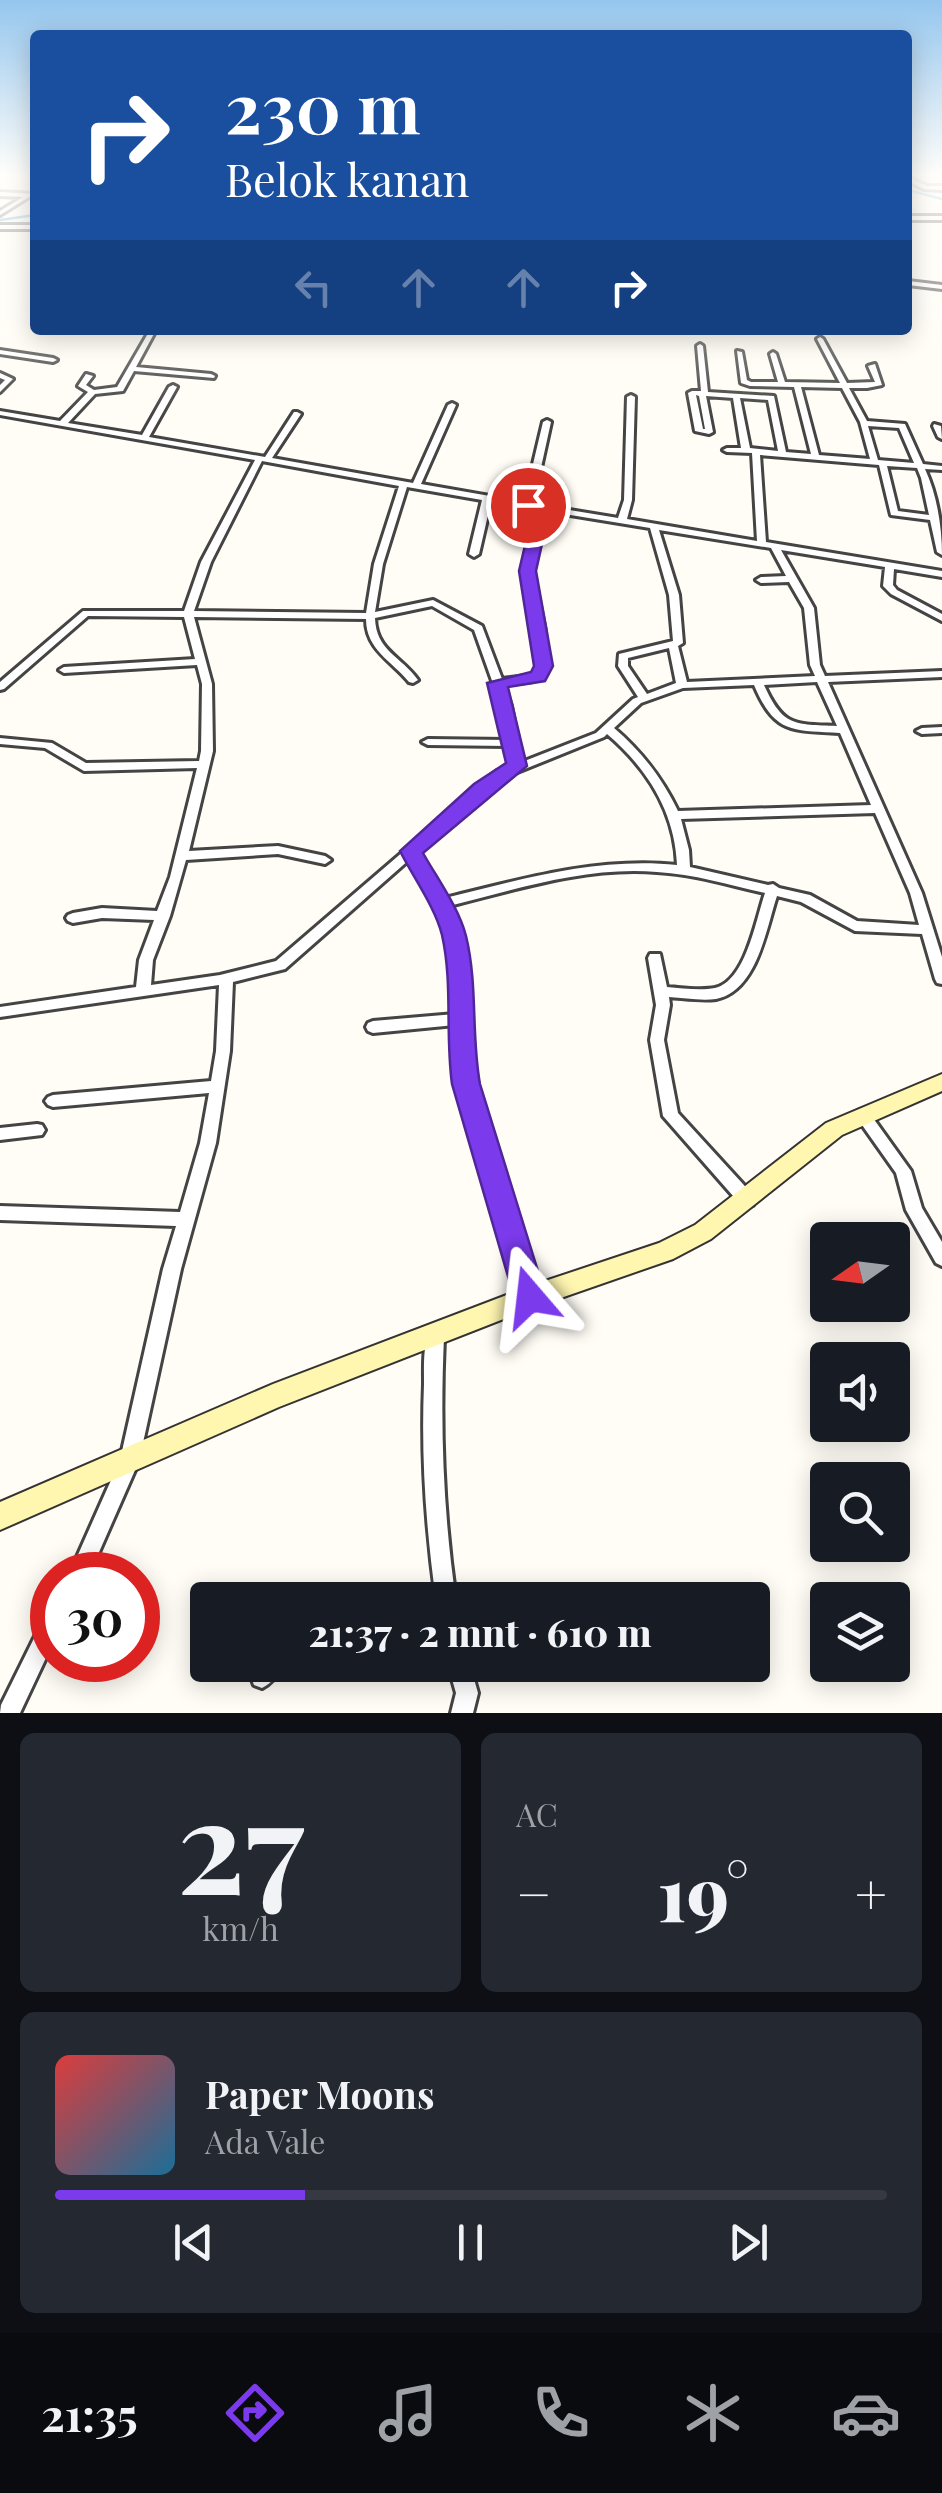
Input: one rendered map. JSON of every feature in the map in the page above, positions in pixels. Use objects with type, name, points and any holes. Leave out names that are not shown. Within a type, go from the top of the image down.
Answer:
[{"type":"main road","points":[[0,1516],[273,1396],[530,1297],[666,1250],[703,1232],[834,1128],[942,1082]]},
{"type":"street","points":[[912,283],[942,287]]},
{"type":"street","points":[[88,376],[82,386],[93,392],[119,390],[151,335]]},
{"type":"street","points":[[820,339],[864,423],[894,512],[934,518]]},
{"type":"street","points":[[700,346],[704,394],[709,432],[699,432],[692,394],[704,394],[770,398],[782,453]]},
{"type":"street","points":[[0,352],[53,360]]},
{"type":"street","points":[[739,352],[744,382],[798,386],[879,383],[872,366]]},
{"type":"street","points":[[773,354],[782,385]]},
{"type":"street","points":[[133,369],[211,376]]},
{"type":"street","points":[[0,375],[9,379],[0,390]]},
{"type":"street","points":[[798,386],[816,458]]},
{"type":"street","points":[[144,438],[173,387]]},
{"type":"street","points":[[62,424],[93,392]]},
{"type":"street","points":[[736,396],[751,451],[768,546],[809,608],[815,665],[916,894],[942,979]]},
{"type":"street","points":[[622,520],[628,500],[632,397]]},
{"type":"street","points":[[416,486],[452,405]]},
{"type":"street","points":[[0,413],[942,574]]},
{"type":"street","points":[[144,992],[146,960],[182,856],[202,764],[208,700],[188,616],[206,562],[264,459],[297,414]]},
{"type":"street","points":[[528,505],[548,422]]},
{"type":"street","points":[[864,423],[902,426],[942,552]]},
{"type":"street","points":[[937,426],[942,437]]},
{"type":"street","points":[[727,450],[942,468]]},
{"type":"street","points":[[404,484],[386,541],[370,616],[374,641],[414,680]]},
{"type":"street","points":[[474,554],[487,499]]},
{"type":"street","points":[[497,683],[538,677],[543,666],[528,571],[542,508]]},
{"type":"street","points":[[644,698],[623,666],[622,656],[678,643],[674,595],[654,526]]},
{"type":"street","points":[[890,565],[888,586],[942,618]]},
{"type":"street","points":[[761,580],[793,579]]},
{"type":"street","points":[[0,687],[6,675],[84,614],[370,616],[432,604],[478,628],[506,706],[509,743],[517,766]]},
{"type":"street","points":[[674,647],[682,685]]},
{"type":"street","points":[[64,670],[198,662]]},
{"type":"street","points":[[0,1012],[226,979],[280,965],[482,789],[517,766],[609,730],[644,698],[682,685],[942,674]]},
{"type":"street","points":[[758,682],[771,714],[782,722],[843,730]]},
{"type":"street","points":[[609,730],[642,763],[675,815],[681,828],[684,870]]},
{"type":"street","points":[[922,731],[942,730]]},
{"type":"street","points":[[0,741],[48,746],[84,768],[202,764]]},
{"type":"street","points":[[428,742],[509,743]]},
{"type":"street","points":[[675,815],[876,809]]},
{"type":"street","points":[[182,856],[260,850],[325,860]]},
{"type":"street","points":[[411,851],[440,904],[458,951],[466,1084],[530,1297]]},
{"type":"street","points":[[440,904],[581,870],[642,865],[772,888],[805,898],[855,926],[927,930]]},
{"type":"street","points":[[661,992],[721,993],[730,987],[744,969],[772,888]]},
{"type":"street","points":[[73,918],[102,914],[163,916]]},
{"type":"street","points":[[655,958],[661,992],[658,1040],[671,1116],[747,1200]]},
{"type":"street","points":[[89,1552],[128,1461],[208,1143],[218,1086],[226,979]]},
{"type":"street","points":[[372,1027],[460,1019]]},
{"type":"street","points":[[53,1101],[218,1086]]},
{"type":"street","points":[[863,1115],[903,1171],[914,1210],[942,1258]]},
{"type":"street","points":[[0,1134],[37,1130]]},
{"type":"street","points":[[0,1213],[187,1219]]},
{"type":"street","points":[[435,1336],[429,1424],[434,1524],[443,1582]]},
{"type":"street","points":[[9,1713],[30,1669]]},
{"type":"street","points":[[462,1713],[467,1693],[464,1682]]},
{"type":"route","points":[[528,505],[542,508],[528,571],[540,631],[542,673],[538,677],[497,683],[506,706],[509,743],[517,766],[482,789],[411,851],[453,931],[458,951],[460,1051],[466,1084],[530,1297]]}]
